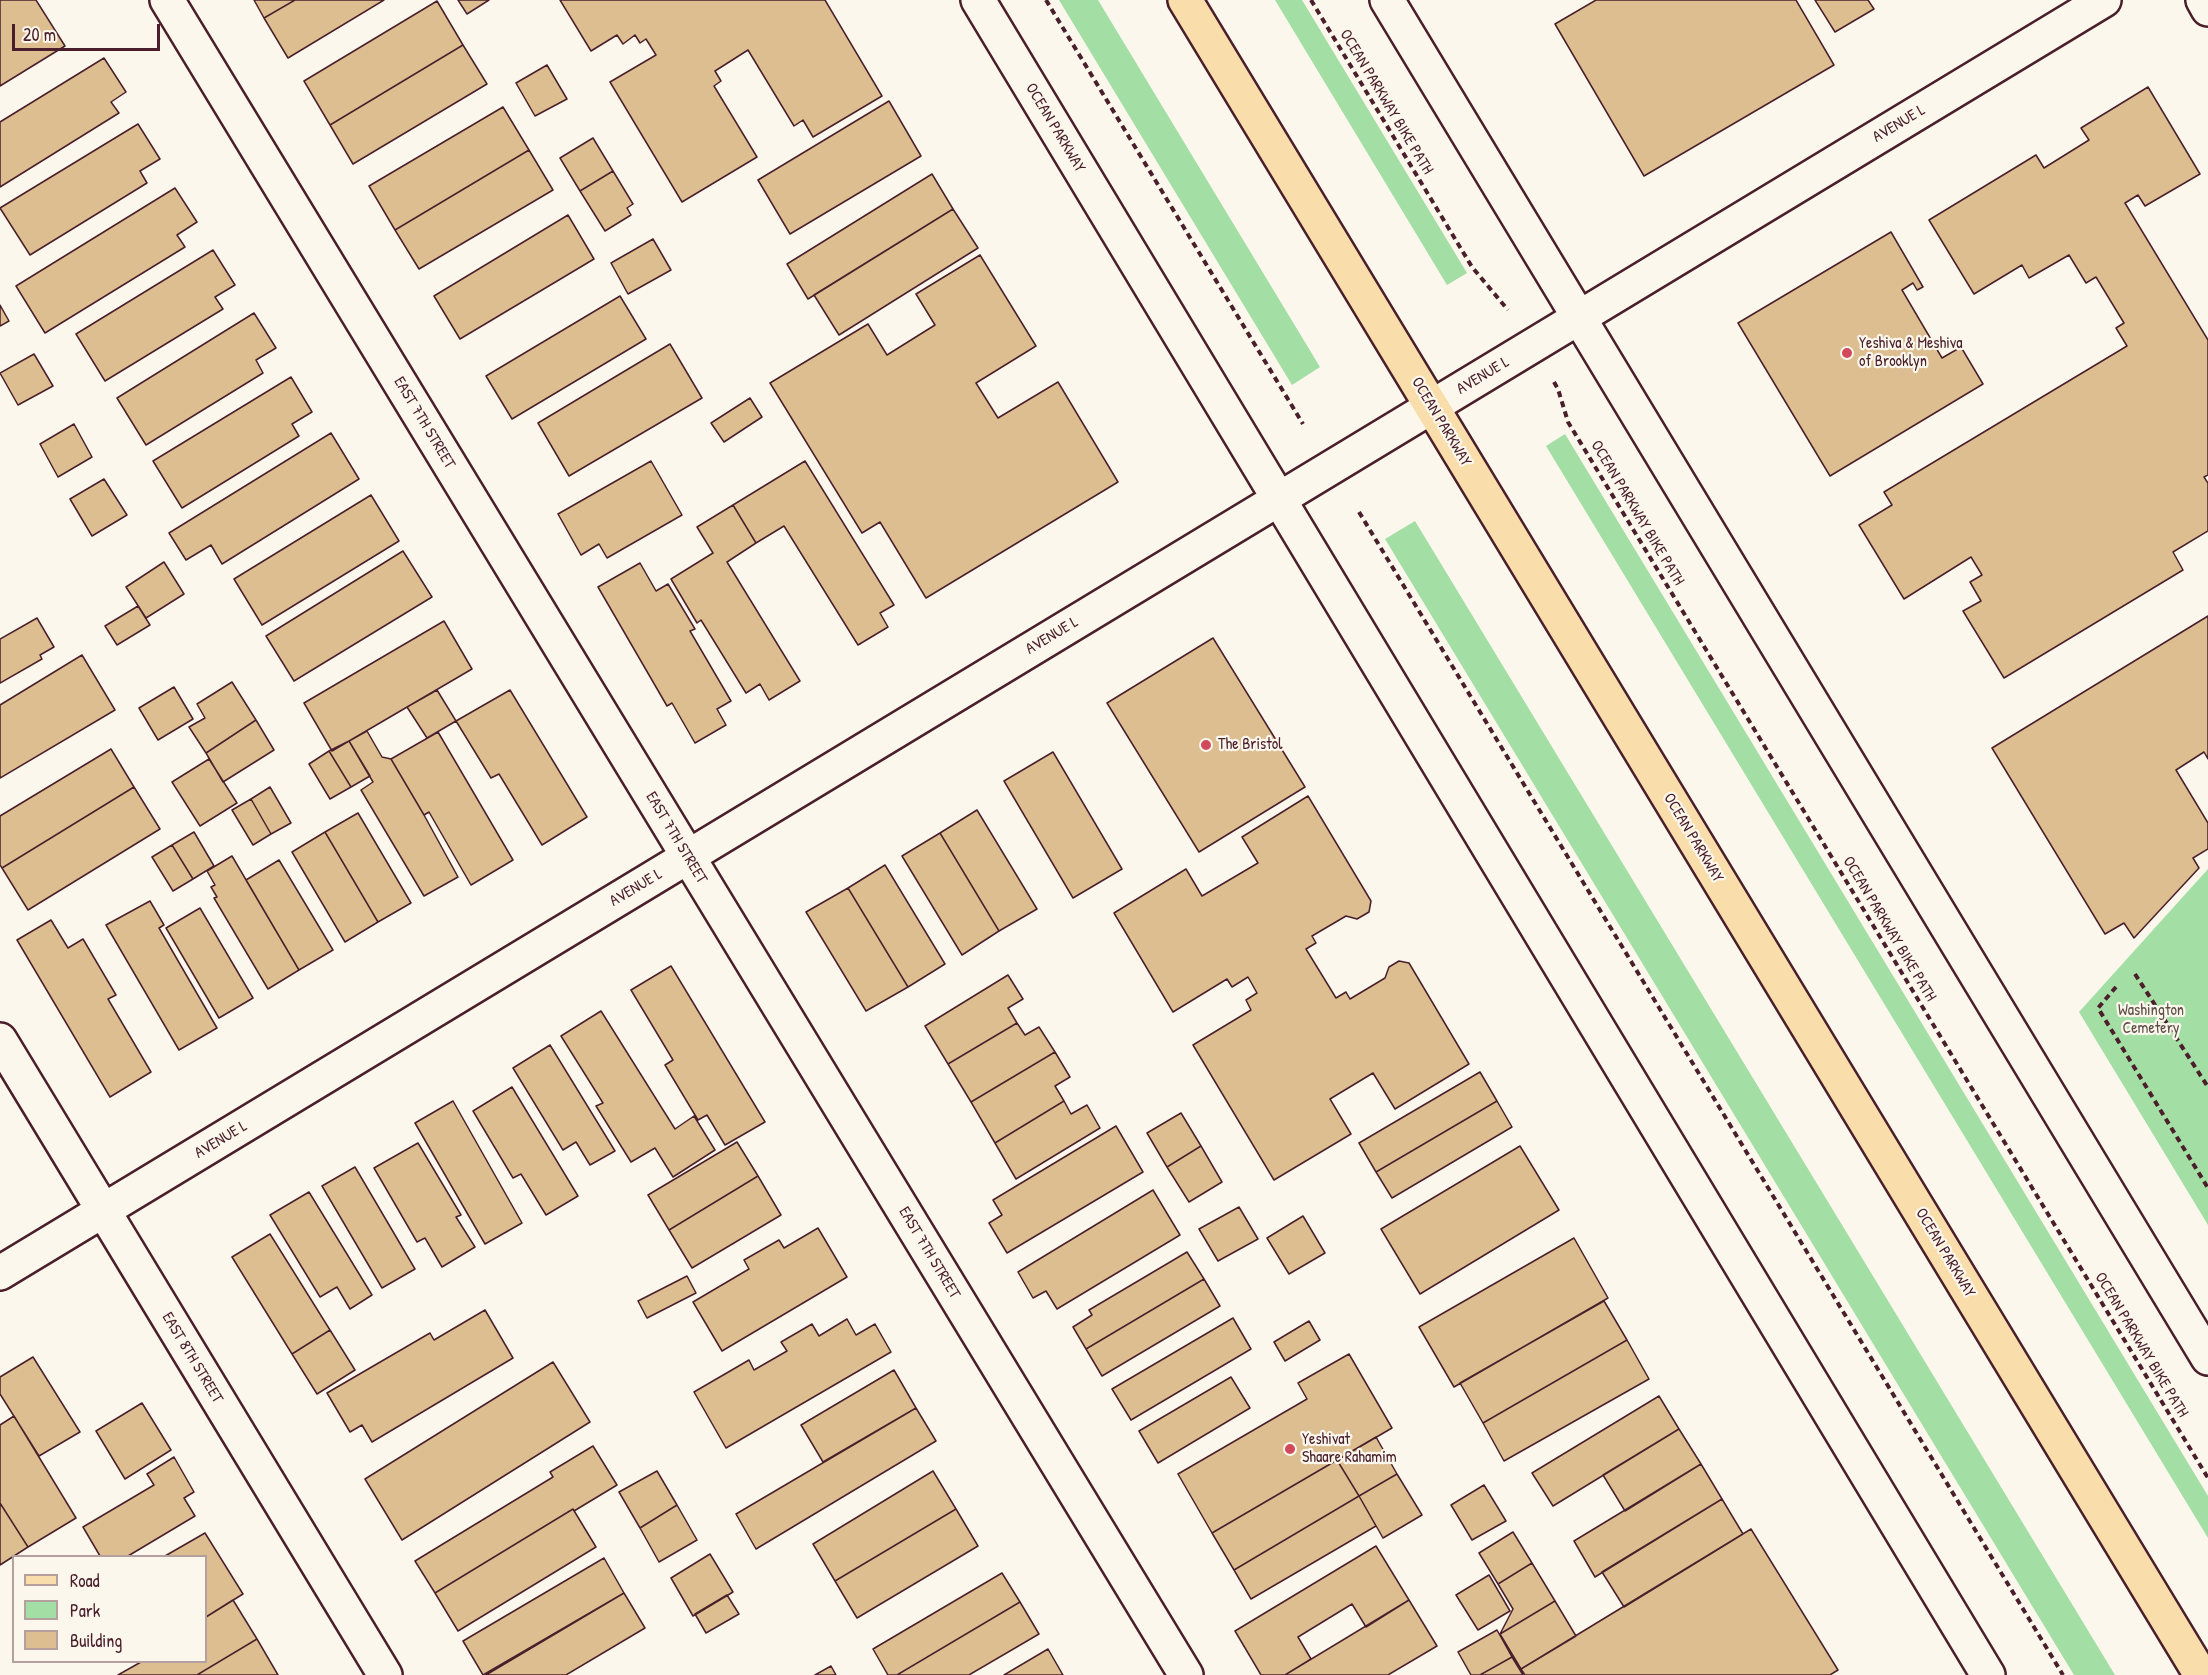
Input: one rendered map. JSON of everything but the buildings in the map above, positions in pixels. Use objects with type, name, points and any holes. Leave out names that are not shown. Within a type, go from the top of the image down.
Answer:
[{"type":"main road","name":"OCEAN PARKWAY","points":[[1185,0],[2201,1675]]},
{"type":"street","name":"EAST 7TH STREET","points":[[167,0],[1186,1675]]},
{"type":"street","name":"OCEAN PARKWAY","points":[[978,0],[1988,1675]]},
{"type":"street","points":[[1387,0],[2208,1358]]},
{"type":"street","name":"AVENUE L","points":[[0,1273],[2104,0]]},
{"type":"street","points":[[2203,0],[2208,9]]},
{"type":"street","name":"EAST 8TH STREET","points":[[0,1040],[384,1675]]},
{"type":"path","points":[[1046,0],[1303,424]]},
{"type":"path","name":"OCEAN PARKWAY BIKE PATH","points":[[1311,0],[1472,267],[1505,303]]},
{"type":"path","name":"OCEAN PARKWAY BIKE PATH","points":[[1558,389],[1568,422],[2208,1478]]},
{"type":"path","points":[[1359,512],[2063,1675]]},
{"type":"path","points":[[2135,974],[2208,1087]]},
{"type":"path","points":[[2116,987],[2098,1008],[2208,1188]]},
{"type":"green space","points":[[1059,0],[1098,0],[1320,367],[1292,385]]},
{"type":"green space","points":[[1275,0],[1302,0],[1467,273],[1447,285]]},
{"type":"green space","points":[[1565,434],[2208,1496],[2208,1538],[1546,446]]},
{"type":"green space","points":[[1415,521],[2115,1675],[2074,1675],[1385,539]]},
{"type":"green space","name":"Washington Cemetery","points":[[2208,869],[2208,1225],[2079,1012]]},
{"type":"place","name":"Yeshiva & Meshiva of Brooklyn","points":[[1847,353]]},
{"type":"place","name":"The Bristol","points":[[1206,745]]},
{"type":"place","name":"Yeshivat Shaare Rahamim","points":[[1290,1449]]}]
